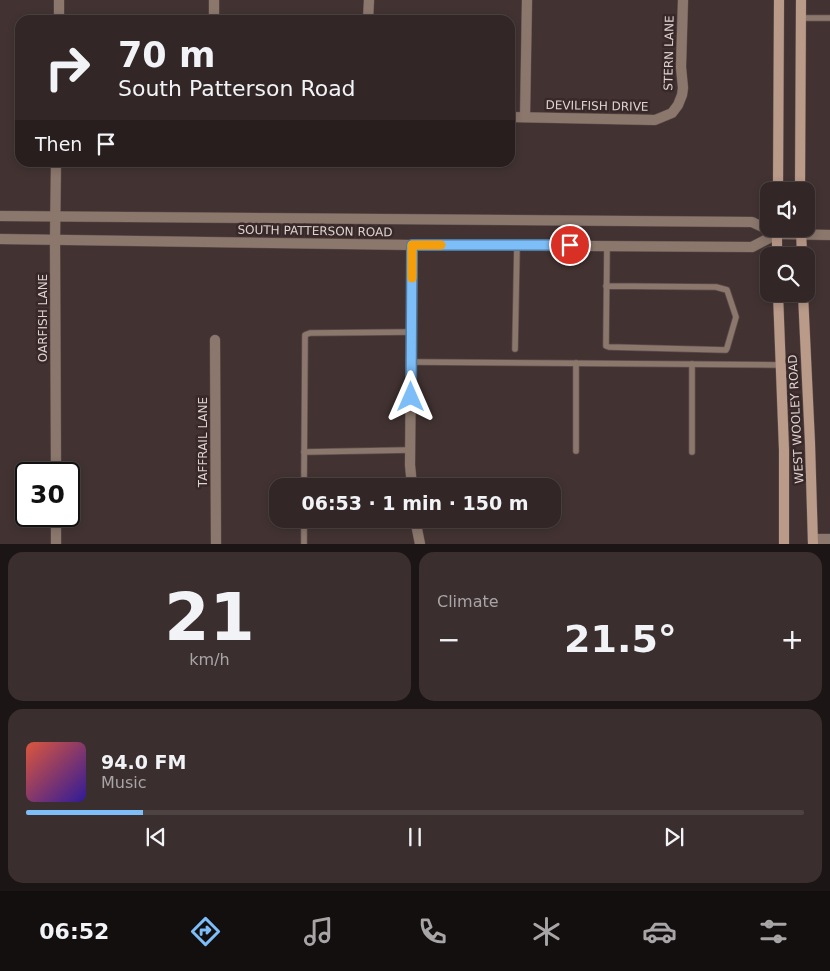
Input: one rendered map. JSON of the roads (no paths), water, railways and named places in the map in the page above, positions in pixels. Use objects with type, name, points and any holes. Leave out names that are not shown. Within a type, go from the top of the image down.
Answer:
[{"type":"main road","points":[[778,182],[779,0]]},
{"type":"main road","points":[[800,182],[801,0]]},
{"type":"main road","name":"WEST WOOLEY ROAD","points":[[778,302],[784,450],[784,544]]},
{"type":"main road","name":"WEST WOOLEY ROAD","points":[[803,302],[813,541]]},
{"type":"street","points":[[59,0],[59,15]]},
{"type":"street","points":[[214,0],[214,15]]},
{"type":"street","points":[[368,0],[368,15]]},
{"type":"street","points":[[525,117],[527,0]]},
{"type":"street","name":"STERN LANE","points":[[678,105],[683,88],[681,67],[683,0]]},
{"type":"street","name":"DEVILFISH DRIVE","points":[[515,117],[655,120],[668,116],[678,105]]},
{"type":"street","name":"OARFISH LANE","points":[[56,167],[56,462]]},
{"type":"street","name":"SOUTH PATTERSON ROAD","points":[[0,216],[752,222],[760,225]]},
{"type":"street","name":"SOUTH PATTERSON ROAD","points":[[815,233],[830,235]]},
{"type":"street","name":"SOUTH PATTERSON ROAD","points":[[0,239],[412,245],[752,247],[768,237]]},
{"type":"street","points":[[412,245],[412,478]]},
{"type":"street","name":"TAFFRAIL LANE","points":[[215,340],[216,544]]},
{"type":"street","points":[[56,527],[56,544]]},
{"type":"street","points":[[416,528],[420,544]]},
{"type":"street","points":[[813,541],[830,539]]},
{"type":"lane","points":[[801,18],[830,18]]},
{"type":"lane","points":[[515,349],[516,245]]},
{"type":"lane","points":[[606,245],[606,286],[606,346],[726,350],[736,317],[727,290],[716,287],[606,286]]},
{"type":"lane","points":[[304,478],[305,335],[310,333],[412,332]]},
{"type":"lane","points":[[411,362],[780,365]]},
{"type":"lane","points":[[576,363],[576,451]]},
{"type":"lane","points":[[692,364],[692,452]]},
{"type":"lane","points":[[304,452],[411,450]]},
{"type":"lane","points":[[304,528],[304,544]]}]
